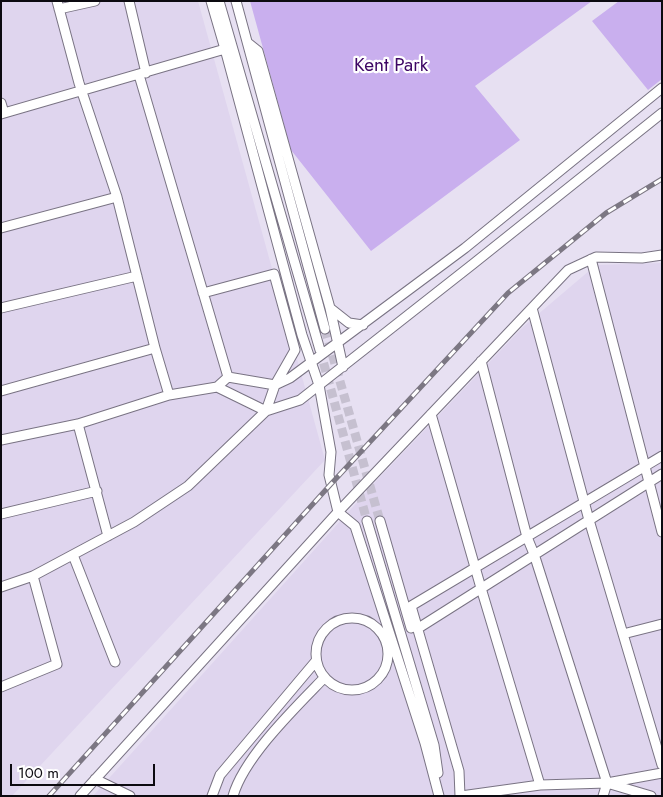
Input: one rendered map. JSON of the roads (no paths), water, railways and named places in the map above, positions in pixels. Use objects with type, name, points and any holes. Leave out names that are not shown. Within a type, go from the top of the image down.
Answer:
[{"type":"street","points":[[95,1],[58,5],[82,92],[117,197],[155,348],[169,395]]},
{"type":"street","points":[[129,1],[142,74],[228,377]]},
{"type":"street","points":[[211,1],[299,325],[319,385],[331,452],[329,475],[338,512],[355,526],[425,743],[439,796]]},
{"type":"street","points":[[220,1],[320,350]]},
{"type":"street","points":[[236,1],[325,329]]},
{"type":"street","points":[[248,43],[258,51],[330,308],[343,367]]},
{"type":"street","points":[[1,103],[3,114],[225,49]]},
{"type":"street","points":[[228,377],[275,385],[290,378],[465,248],[662,88]]},
{"type":"street","points":[[1,588],[33,576],[134,522],[188,486],[266,411],[300,400],[662,113]]},
{"type":"street","points":[[1,228],[117,197]]},
{"type":"street","points":[[80,796],[338,512],[568,270],[596,257],[642,258],[662,255]]},
{"type":"street","points":[[591,259],[662,532]]},
{"type":"street","points":[[203,293],[274,274],[295,350],[275,385],[266,411]]},
{"type":"street","points":[[1,308],[137,276]]},
{"type":"street","points":[[330,308],[349,323],[363,325]]},
{"type":"street","points":[[532,308],[586,502],[589,520],[662,765]]},
{"type":"street","points":[[1,391],[155,348]]},
{"type":"street","points":[[481,361],[527,537],[607,783],[603,796]]},
{"type":"street","points":[[1,440],[78,424],[169,395],[217,387],[228,377]]},
{"type":"street","points":[[217,387],[266,411]]},
{"type":"street","points":[[431,414],[540,785]]},
{"type":"street","points":[[78,424],[108,536]]},
{"type":"street","points":[[460,796],[459,771],[412,606],[662,456]]},
{"type":"street","points":[[417,629],[662,474]]},
{"type":"street","points":[[1,514],[97,491]]},
{"type":"street","points":[[367,521],[434,745],[439,796]]},
{"type":"street","points":[[380,521],[460,796]]},
{"type":"street","points":[[73,555],[115,662]]},
{"type":"street","points":[[1,687],[57,664],[33,576]]},
{"type":"street","points":[[349,617],[362,619],[373,624],[382,632],[387,643],[389,656],[386,668],[370,686],[358,690],[346,690],[334,686],[324,678],[316,661],[316,649],[319,637],[327,627],[337,620],[349,617]]},
{"type":"street","points":[[623,634],[662,624]]},
{"type":"street","points":[[212,796],[220,775],[316,661]]},
{"type":"street","points":[[233,796],[249,763],[324,678]]},
{"type":"street","points":[[460,796],[540,785],[607,783],[662,773]]},
{"type":"street","points":[[95,779],[130,796]]},
{"type":"street","points":[[607,783],[651,796]]},
{"type":"tunnel","points":[[325,329],[380,521]]},
{"type":"tunnel","points":[[320,350],[367,521]]},
{"type":"railway","points":[[49,796],[331,484],[508,293],[606,213],[662,179]]},
{"type":"park label","name":"Kent Park","points":[[391,66]]}]
